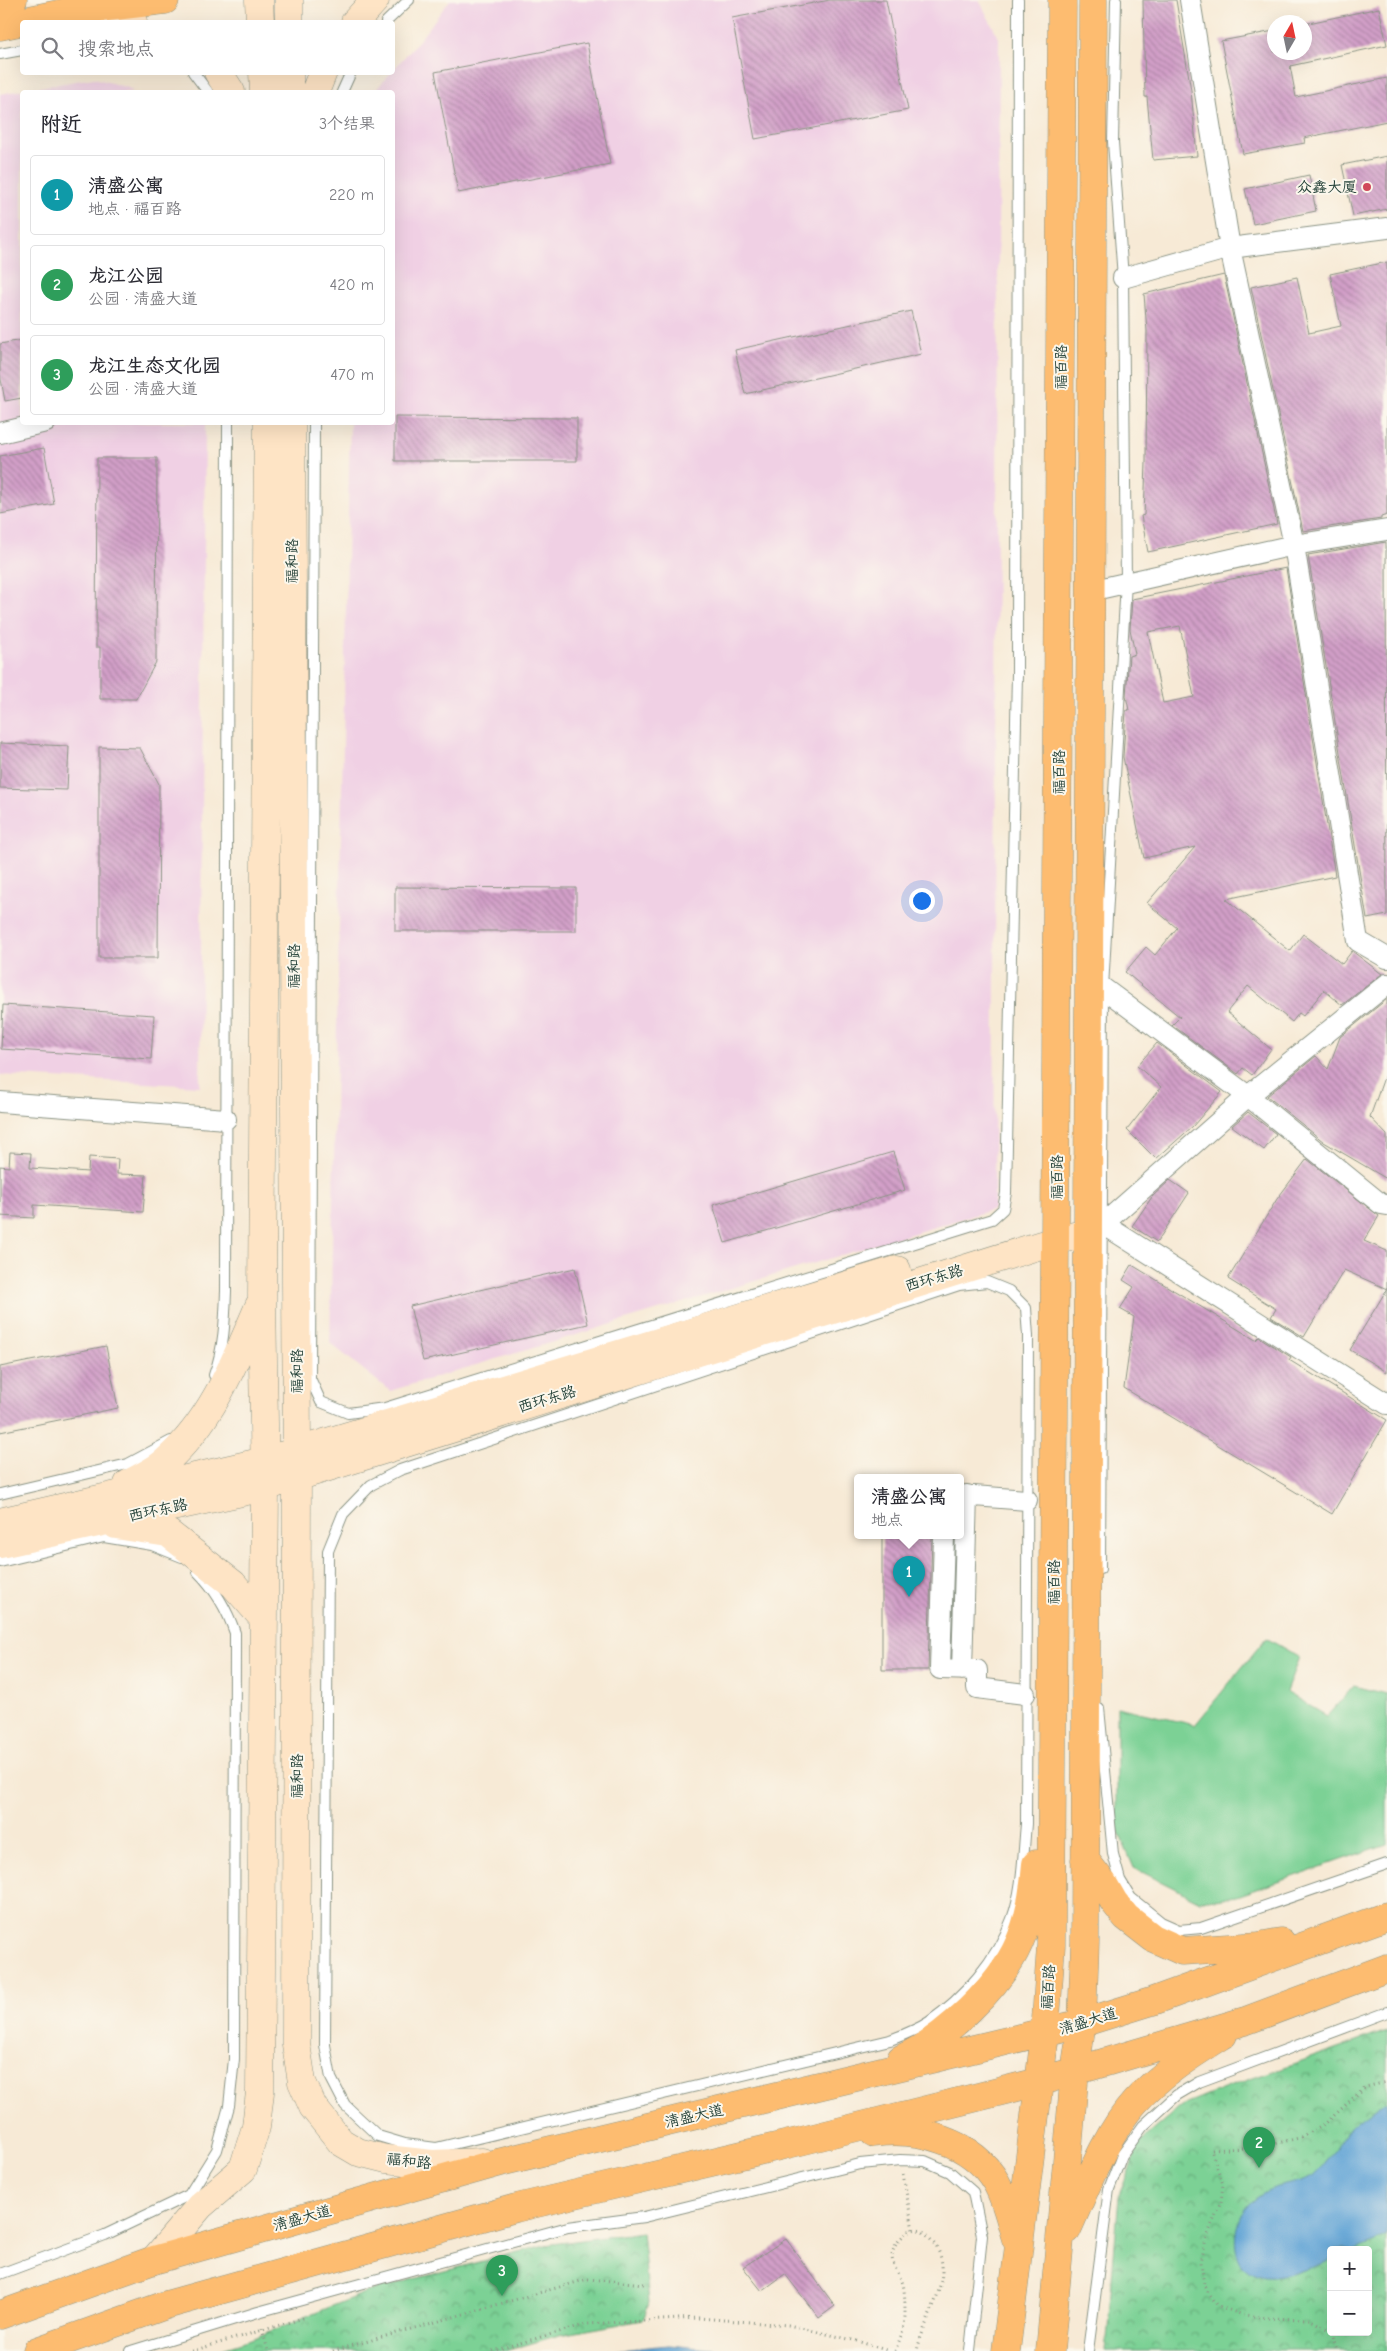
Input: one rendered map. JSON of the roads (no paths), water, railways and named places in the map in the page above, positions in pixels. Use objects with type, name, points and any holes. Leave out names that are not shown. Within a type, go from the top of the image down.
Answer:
[{"type":"main road","points":[[0,2],[14,0]]},
{"type":"main road","points":[[29,20],[73,11],[165,0]]},
{"type":"main road","name":"福百路","points":[[1006,2351],[1038,2082],[1046,2034],[1051,1945],[1057,1230],[1062,0]]},
{"type":"main road","name":"福百路","points":[[1050,2351],[1082,2023],[1085,1860],[1092,1223],[1090,591],[1093,0]]},
{"type":"main road","points":[[0,26],[20,22]]},
{"type":"main road","points":[[864,2076],[913,2054],[950,2028],[977,2001],[1008,1963],[1020,1942],[1032,1901],[1040,1804],[1053,1752]]},
{"type":"main road","points":[[1085,1860],[1126,1917],[1153,1938],[1182,1951],[1258,1946],[1378,1919]]},
{"type":"main road","name":"清盛大道","points":[[0,2314],[154,2260],[501,2162],[1046,2034],[1153,2001],[1378,1919]]},
{"type":"main road","points":[[37,2351],[166,2305],[516,2208],[801,2141],[1038,2082],[1245,2020],[1387,1968]]},
{"type":"main road","points":[[1056,2275],[1065,2236],[1104,2147],[1134,2102],[1166,2074],[1245,2020]]},
{"type":"main road","points":[[801,2141],[889,2131],[934,2137],[960,2148],[983,2165],[996,2182],[1019,2249]]},
{"type":"street","points":[[259,0],[260,20]]},
{"type":"street","points":[[289,0],[289,20]]},
{"type":"street","points":[[357,20],[375,0]]},
{"type":"street","points":[[1190,0],[1230,248],[1294,545],[1358,941],[1387,958]]},
{"type":"street","points":[[73,11],[112,16],[126,20]]},
{"type":"street","points":[[220,75],[230,90]]},
{"type":"street","points":[[263,75],[264,90]]},
{"type":"street","points":[[289,75],[289,90]]},
{"type":"street","points":[[316,90],[321,75]]},
{"type":"street","points":[[1123,278],[1230,248],[1387,228]]},
{"type":"street","points":[[0,433],[33,425]]},
{"type":"street","name":"福和路","points":[[154,2260],[200,2206],[243,2168],[256,2127],[260,2083],[265,1474],[262,1298],[268,425]]},
{"type":"street","name":"福和路","points":[[291,425],[297,1465],[296,2044],[302,2082],[313,2107],[342,2142],[358,2152],[386,2159],[432,2164],[501,2162]]},
{"type":"street","points":[[1090,591],[1294,545],[1387,530]]},
{"type":"street","points":[[1387,984],[1092,1223],[1387,1404]]},
{"type":"street","points":[[1103,988],[1248,1096],[1381,1204],[1387,1205]]},
{"type":"street","points":[[0,1102],[226,1119]]},
{"type":"street","name":"西环东路","points":[[0,1544],[65,1529],[297,1465],[1057,1230],[1092,1223]]},
{"type":"street","points":[[100,1498],[167,1461],[194,1431],[226,1382],[262,1298]]},
{"type":"street","name":"西环东路","points":[[0,1522],[100,1498],[265,1474]]},
{"type":"street","points":[[964,1495],[1026,1500]]},
{"type":"street","points":[[65,1529],[123,1524],[168,1533],[233,1584],[263,1618]]},
{"type":"street","points":[[944,1539],[940,1670],[978,1670],[977,1688],[1025,1694]]},
{"type":"street","points":[[962,1670],[963,1539]]},
{"type":"lane","points":[[388,20],[409,0]]},
{"type":"lane","points":[[314,425],[310,1378],[321,1402],[348,1413],[385,1408],[992,1218],[1003,1209],[1006,1193],[1017,704],[1018,0]]},
{"type":"lane","points":[[1100,1578],[1092,1223],[1126,582],[1123,278],[1113,142],[1116,0]]},
{"type":"lane","points":[[0,54],[20,50]]},
{"type":"lane","points":[[195,75],[206,90]]},
{"type":"lane","points":[[343,90],[350,75]]},
{"type":"lane","points":[[0,1494],[128,1464],[169,1443],[208,1394],[219,1361],[225,1321],[228,425]]},
{"type":"lane","points":[[987,1282],[1008,1291],[1026,1308],[1028,1336],[1025,1694],[1026,1824],[1021,1878],[1012,1919],[991,1958],[960,1998],[927,2023],[890,2040],[436,2148],[405,2144],[378,2136],[345,2105],[331,2078],[325,2045],[328,1551],[343,1514],[370,1484],[400,1470],[959,1285],[987,1282]]},
{"type":"lane","points":[[0,1562],[104,1537],[152,1545],[185,1558],[210,1586],[229,1615],[235,1633],[235,1682],[234,2059],[229,2106],[217,2150],[189,2195],[105,2235],[0,2274]]},
{"type":"lane","points":[[1099,1695],[1099,1715],[1113,1854],[1120,1880],[1131,1898],[1160,1922],[1179,1930],[1200,1928],[1387,1864]]},
{"type":"lane","points":[[1088,2351],[1109,2189],[1122,2155],[1143,2126],[1177,2095],[1198,2082],[1387,2012]]},
{"type":"lane","points":[[131,2351],[258,2312],[568,2227],[644,2217],[860,2164],[900,2160],[925,2161],[950,2172],[973,2192],[982,2236],[970,2351]]},
{"type":"water","points":[[1387,2101],[1387,2236],[1363,2246],[1327,2246],[1327,2261],[1299,2272],[1273,2277],[1253,2274],[1244,2267],[1236,2248],[1238,2225],[1248,2205],[1255,2198],[1270,2189],[1304,2180],[1317,2173],[1350,2128]]},
{"type":"water","points":[[668,2345],[723,2350],[731,2351],[610,2351]]},
{"type":"place","name":"众鑫大厦","points":[[1367,187]]},
{"type":"place","name":"清盛公寓","points":[[909,1597]]},
{"type":"place","name":"龙江公园","points":[[1259,2168]]},
{"type":"place","name":"龙江生态文化园","points":[[502,2296]]}]
